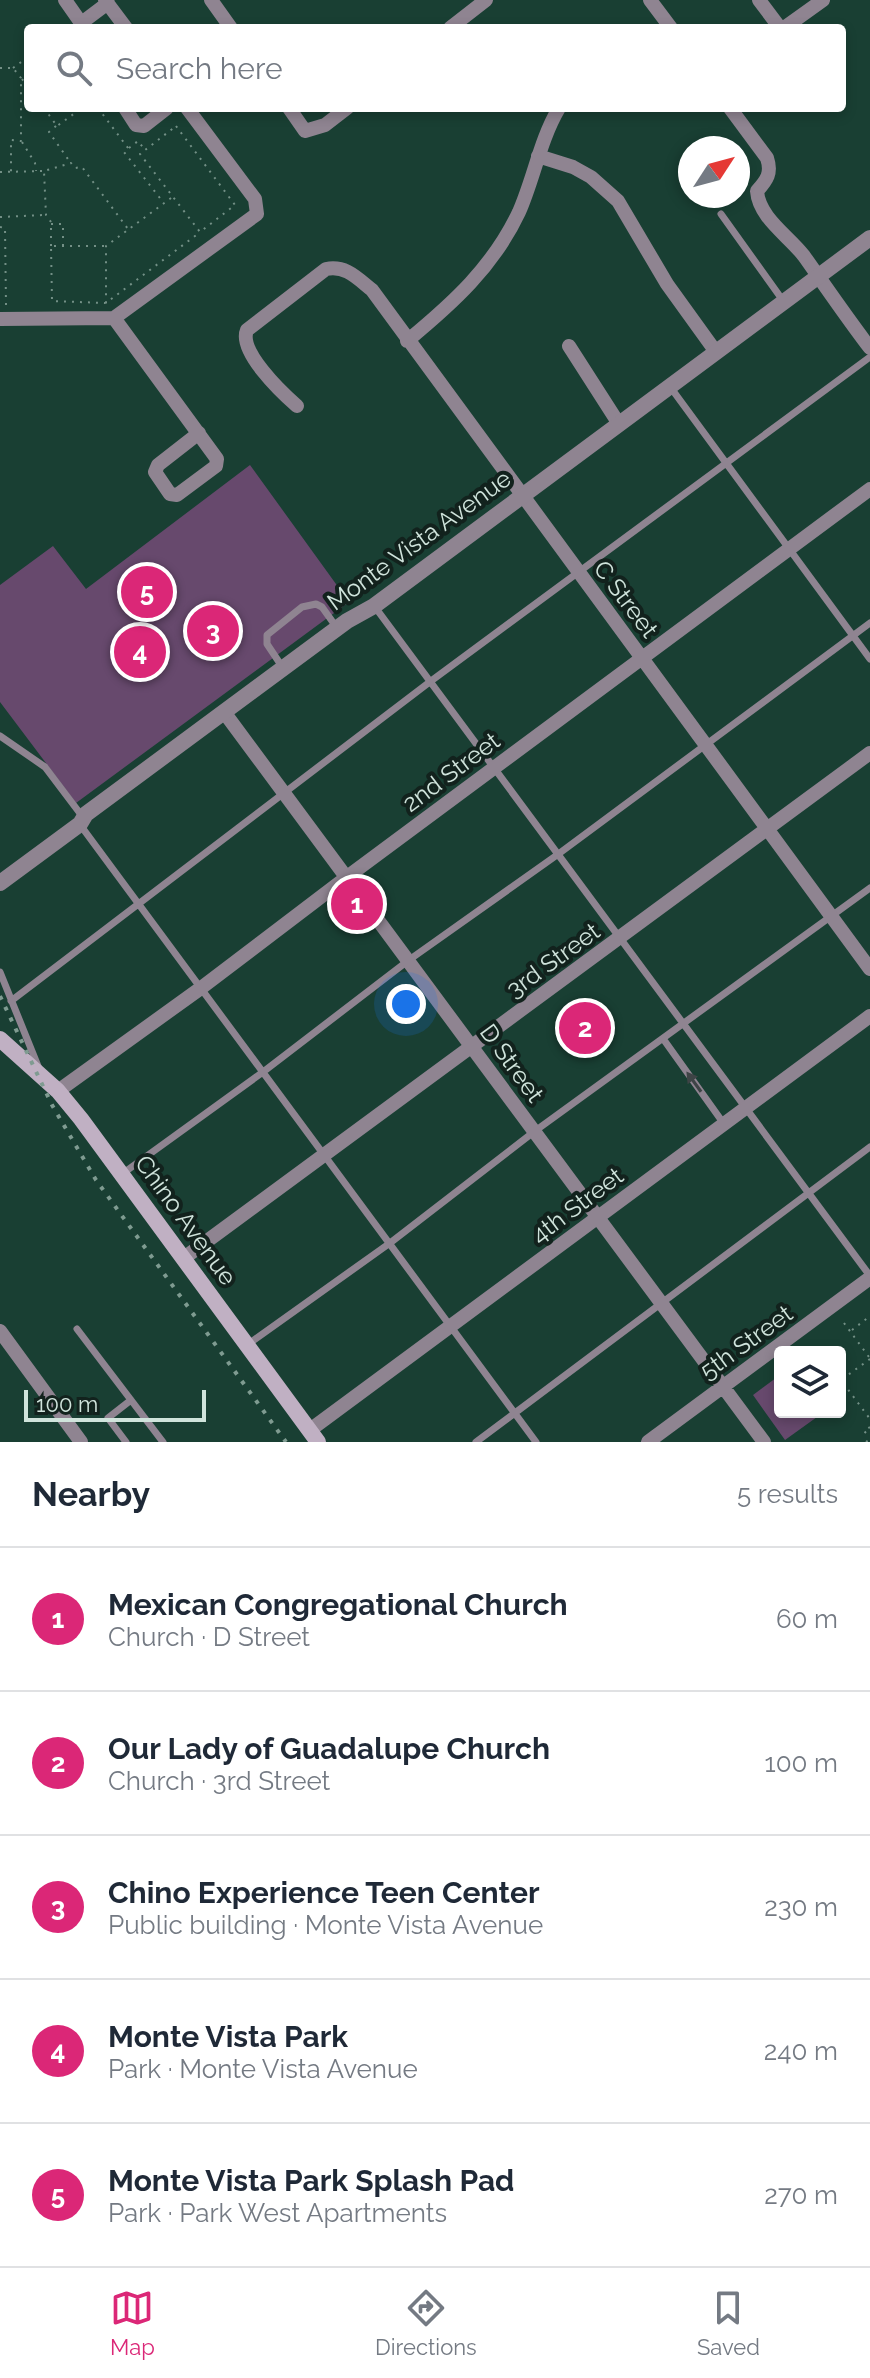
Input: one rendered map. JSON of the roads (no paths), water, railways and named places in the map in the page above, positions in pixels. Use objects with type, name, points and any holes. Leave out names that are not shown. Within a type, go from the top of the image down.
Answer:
[{"type":"main road","name":"Chino Avenue","points":[[0,1039],[58,1091],[314,1436]]},
{"type":"street","points":[[65,0],[79,20],[84,21],[107,2],[123,24]]},
{"type":"street","points":[[211,0],[228,24]]},
{"type":"street","points":[[455,24],[486,0]]},
{"type":"street","points":[[650,0],[668,24]]},
{"type":"street","points":[[759,0],[779,24]]},
{"type":"street","points":[[788,24],[823,0]]},
{"type":"street","points":[[128,112],[136,125],[144,126],[162,112]]},
{"type":"street","points":[[3,319],[114,318],[257,214],[255,199],[190,112]]},
{"type":"street","points":[[292,112],[305,131],[325,125],[342,112]]},
{"type":"street","points":[[407,341],[448,307],[488,265],[519,211],[557,112]]},
{"type":"street","points":[[733,112],[767,158],[770,167],[769,175],[757,191],[760,205],[803,255],[870,348]]},
{"type":"street","points":[[538,156],[573,167],[591,177],[618,201],[667,284],[716,352]]},
{"type":"street","name":"Monte Vista Avenue","points":[[0,883],[283,668],[337,628],[374,606],[870,238]]},
{"type":"street","name":"C Street","points":[[297,406],[278,388],[246,346],[244,337],[247,330],[326,269],[337,267],[347,270],[372,290],[870,969]]},
{"type":"street","points":[[114,318],[199,433],[217,459],[216,466],[177,495],[170,494],[155,472],[158,465],[199,433]]},
{"type":"street","points":[[569,346],[619,424]]},
{"type":"street","name":"2nd Street","points":[[58,1091],[201,988],[870,489]]},
{"type":"street","name":"D Street","points":[[224,712],[764,1442]]},
{"type":"street","name":"3rd Street","points":[[184,1258],[870,753]]},
{"type":"street","name":"4th Street","points":[[314,1436],[451,1326],[870,1016]]},
{"type":"street","name":"5th Street","points":[[648,1442],[870,1277]]},
{"type":"street","points":[[0,1331],[81,1442]]},
{"type":"lane","points":[[721,214],[784,302]]},
{"type":"lane","points":[[11,1001],[431,681],[870,357]]},
{"type":"lane","points":[[670,386],[870,659]]},
{"type":"lane","points":[[283,668],[267,644],[267,635],[272,629],[302,607],[316,604],[337,628]]},
{"type":"lane","points":[[374,606],[870,1277]]},
{"type":"lane","points":[[122,1174],[870,623]]},
{"type":"lane","points":[[0,736],[45,767],[139,904],[536,1442]]},
{"type":"lane","points":[[247,1345],[870,888]]},
{"type":"lane","points":[[0,972],[42,1075]]},
{"type":"lane","points":[[664,1040],[724,1124]]},
{"type":"lane","points":[[476,1442],[870,1147]]},
{"type":"lane","points":[[77,1329],[163,1442]]},
{"type":"lane","points":[[126,1442],[108,1418],[131,1400]]},
{"type":"railway","points":[[0,996],[52,1105],[96,1180],[286,1442]]},
{"type":"place","name":"Monte Vista Park Splash Pad","points":[[147,592]]},
{"type":"place","name":"Chino Experience Teen Center","points":[[213,631]]},
{"type":"place","name":"Monte Vista Park","points":[[140,652]]},
{"type":"place","name":"Mexican Congregational Church","points":[[357,904]]},
{"type":"place","name":"Our Lady of Guadalupe Church","points":[[585,1028]]}]
